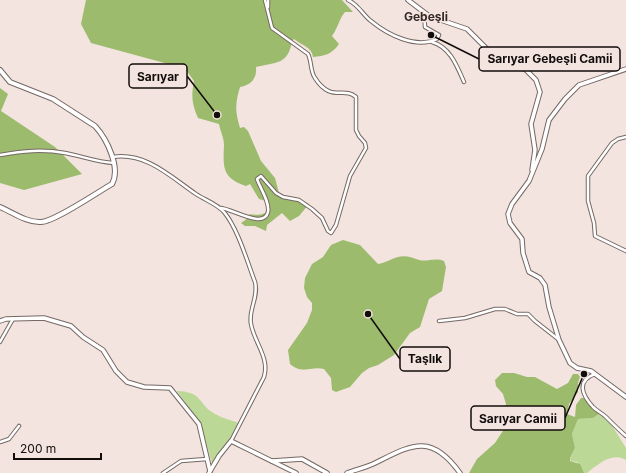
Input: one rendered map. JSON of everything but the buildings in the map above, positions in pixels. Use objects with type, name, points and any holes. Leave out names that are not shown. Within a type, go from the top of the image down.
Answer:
[{"type":"main road","points":[[0,70],[10,82],[53,99],[95,126],[100,132],[112,157],[115,178],[112,184],[75,206],[41,222],[31,220],[0,207]]},
{"type":"street","points":[[220,208],[227,208],[250,218],[258,219],[265,216],[268,211],[267,206],[257,179],[261,176],[276,193],[283,197],[299,200],[312,209],[322,218],[328,231],[331,233],[336,225],[350,176],[366,148],[365,143],[356,130],[356,97],[348,93],[334,94],[323,88],[313,74],[308,54],[272,28],[267,0]]},
{"type":"street","points":[[348,0],[360,8],[370,20],[399,37],[420,43],[430,42],[437,39],[439,35],[425,27],[424,13]]},
{"type":"street","points":[[408,0],[424,13],[467,29],[493,55],[526,70],[536,80],[540,92],[531,124],[535,150],[532,173]]},
{"type":"street","points":[[430,42],[442,46],[450,55],[464,82]]},
{"type":"street","points":[[626,69],[579,85],[568,95],[548,122],[543,145],[532,173],[526,187],[510,209],[509,220],[522,239],[523,253],[529,272],[540,278],[545,285],[549,307],[559,340],[570,363],[577,368],[588,369],[595,373],[626,397]]},
{"type":"street","points":[[626,138],[618,139],[612,143],[588,176],[588,201],[594,223],[595,236],[626,251]]},
{"type":"street","points":[[0,155],[32,150],[66,153],[97,162],[114,163]]},
{"type":"street","points":[[112,157],[125,155],[166,170],[197,194],[220,208],[225,213],[233,228],[256,282],[257,291],[250,321],[267,367],[264,377],[231,441],[219,456],[210,472]]},
{"type":"street","points":[[439,321],[465,318],[489,309],[505,309],[517,314],[528,314],[534,321],[559,340]]},
{"type":"street","points":[[0,321],[13,318],[44,318],[70,326],[83,337],[103,350],[116,371],[127,382],[144,387],[170,388],[198,424],[210,472]]},
{"type":"street","points":[[0,342],[13,318]]},
{"type":"street","points":[[595,373],[587,377],[583,382],[582,386],[584,393],[594,408],[626,436]]},
{"type":"street","points":[[0,442],[9,439],[19,426]]},
{"type":"street","points":[[231,441],[296,473]]},
{"type":"street","points":[[346,473],[370,465],[401,449],[415,446],[427,447],[437,451],[451,462],[460,473]]},
{"type":"street","points":[[163,473],[181,461],[207,459]]},
{"type":"street","points":[[271,460],[302,459],[327,473]]},
{"type":"green space","points":[[86,0],[342,0],[353,12],[345,12],[332,36],[339,44],[334,50],[325,55],[313,57],[308,48],[294,39],[288,54],[280,61],[256,67],[254,78],[247,85],[240,87],[237,98],[236,112],[240,128],[244,127],[248,131],[261,161],[275,178],[279,193],[302,200],[309,204],[299,216],[290,221],[282,213],[267,225],[266,231],[255,226],[245,226],[241,223],[251,216],[249,214],[259,215],[266,212],[268,210],[266,201],[259,199],[250,184],[246,186],[238,183],[228,175],[224,166],[224,142],[219,124],[198,118],[196,113],[193,104],[194,81],[186,70],[91,43],[81,24]]},
{"type":"green space","points":[[0,88],[8,94],[1,111],[55,147],[82,174],[24,190],[0,183]]},
{"type":"green space","points":[[343,240],[360,245],[378,264],[404,256],[419,260],[441,260],[444,261],[446,267],[442,291],[429,299],[420,327],[410,333],[394,355],[362,373],[350,387],[336,392],[332,390],[331,378],[324,369],[315,368],[303,370],[295,367],[290,364],[288,350],[307,323],[312,310],[312,303],[307,297],[304,288],[305,278],[312,264],[323,257],[331,245]]},
{"type":"green space","points":[[502,373],[514,373],[527,377],[535,377],[557,389],[568,383],[573,374],[578,374],[580,377],[578,392],[569,404],[567,414],[575,417],[576,405],[581,398],[584,398],[599,414],[593,418],[578,419],[572,434],[575,448],[570,461],[580,464],[584,473],[469,473],[477,459],[495,443],[508,423],[504,411],[506,404],[503,394],[496,386],[495,380]]},
{"type":"green space","points":[[177,391],[186,392],[196,396],[209,410],[215,414],[239,423],[230,441],[212,463],[200,423]]},
{"type":"green space","points":[[599,414],[611,424],[626,448],[626,460],[615,457],[610,458],[587,473],[584,473],[577,462],[571,461],[570,459],[575,448],[572,434],[578,419],[593,418]]},
{"type":"place","name":"Sarıyar Gebeşli Camii","points":[[431,35]]},
{"type":"place","name":"Sarıyar","points":[[217,115]]},
{"type":"place","name":"Taşlık","points":[[368,314]]},
{"type":"place","name":"Sarıyar Camii","points":[[584,374]]},
{"type":"district","name":"Gebeşli","points":[[426,16]]}]
